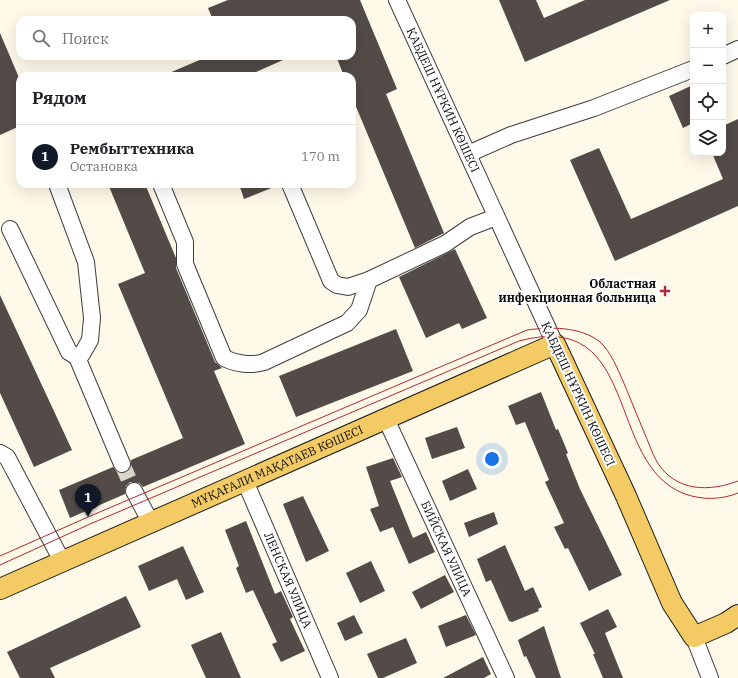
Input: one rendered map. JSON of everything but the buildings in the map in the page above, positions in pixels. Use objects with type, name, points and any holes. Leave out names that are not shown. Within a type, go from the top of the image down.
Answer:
[{"type":"main road","name":"МҰҚАҒАЛИ МАҚАТАЕВ КӨШЕСІ","points":[[0,589],[555,344]]},
{"type":"main road","name":"ҚАБДЕШ НҰРКИН КӨШЕСІ","points":[[555,344],[626,496],[672,603],[694,637]]},
{"type":"main road","points":[[694,637],[738,616]]},
{"type":"street","name":"ҚАБДЕШ НҰРКИН КӨШЕСІ","points":[[397,0],[555,344]]},
{"type":"street","points":[[726,55],[738,49]]},
{"type":"street","points":[[468,154],[511,135],[594,108],[690,70]]},
{"type":"street","points":[[58,188],[86,262],[92,318],[90,340],[82,354],[77,357]]},
{"type":"street","points":[[163,188],[185,242],[185,264],[224,358],[232,362],[256,364],[264,362],[347,323],[359,310],[370,280]]},
{"type":"street","points":[[292,188],[331,280],[338,285],[348,287],[370,280],[446,244],[470,227],[496,216]]},
{"type":"street","points":[[10,229],[69,352],[77,357],[122,464]]},
{"type":"street","name":"БИЙСКАЯ УЛИЦА","points":[[386,419],[506,678]]},
{"type":"street","points":[[0,453],[7,457],[62,561]]},
{"type":"street","name":"ЛЕНСКАЯ УЛИЦА","points":[[245,481],[330,678]]},
{"type":"street","points":[[134,491],[151,523]]},
{"type":"street","name":"ҚАБДЕШ НҰРКИН КӨШЕСІ","points":[[694,637],[710,678]]},
{"type":"tunnel","points":[[122,464],[134,491]]},
{"type":"tram line","points":[[0,556],[527,330],[536,329],[555,328],[574,330],[592,337],[604,346],[611,355],[623,381],[657,462],[665,472],[674,479],[683,484],[705,488],[727,485],[738,481]]},
{"type":"tram line","points":[[0,565],[90,524],[519,341],[558,337],[585,347],[604,367],[618,394],[642,453],[660,477],[685,494],[698,497],[718,498],[738,493]]},
{"type":"place","name":"Областная инфекционная больница","points":[[665,291]]},
{"type":"place","name":"Рембыттехника","points":[[88,517]]}]
